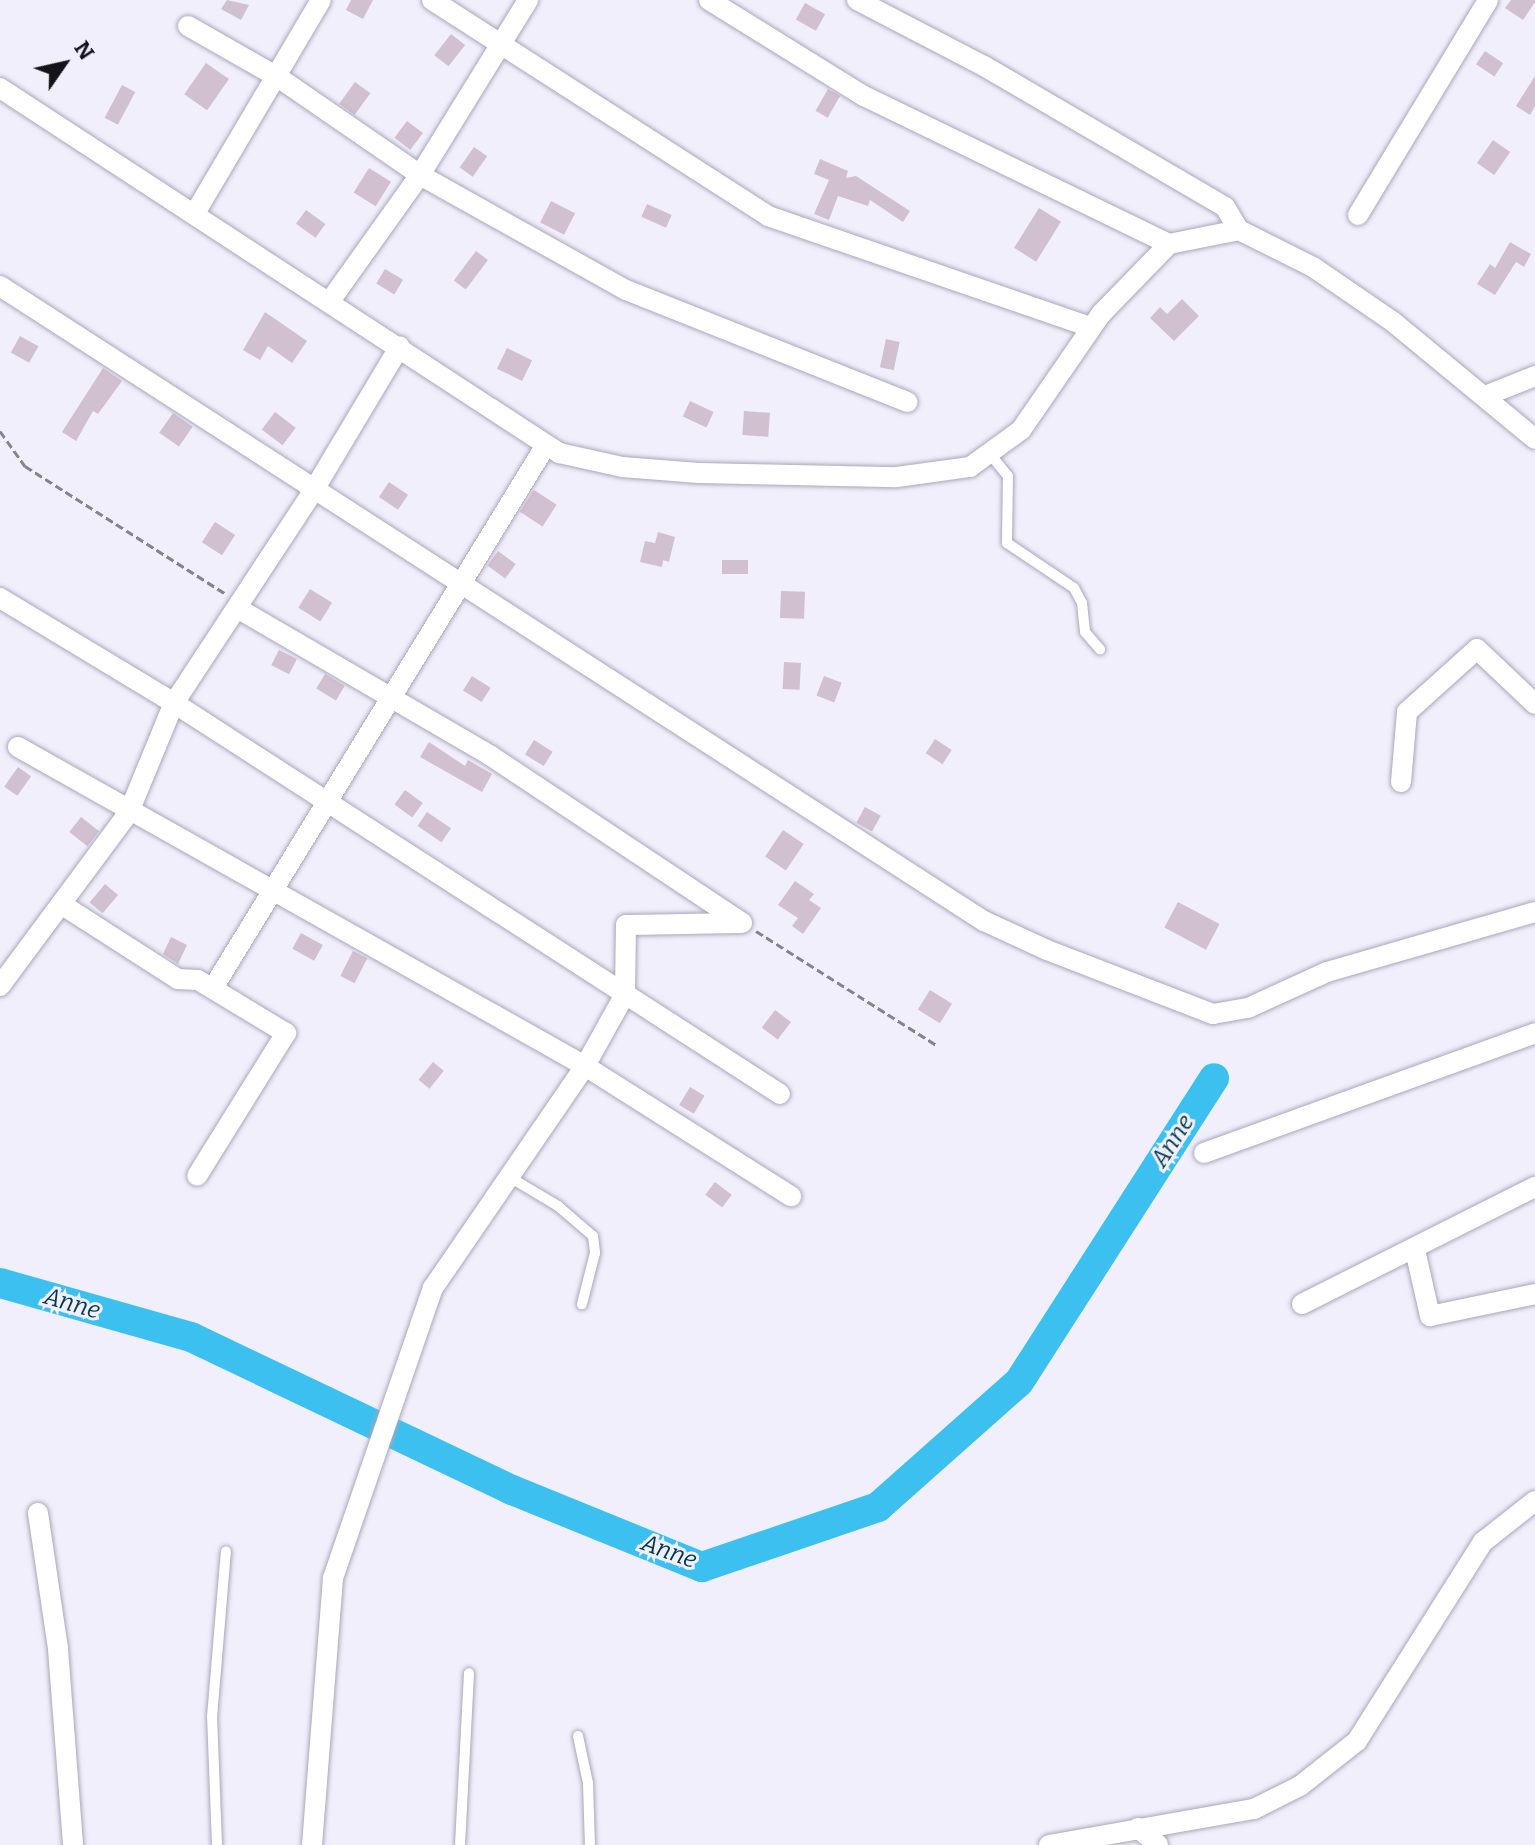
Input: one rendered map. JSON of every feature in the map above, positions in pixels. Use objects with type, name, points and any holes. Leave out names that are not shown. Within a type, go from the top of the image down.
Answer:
[{"type":"street","points":[[195,213],[279,78],[321,0]]},
{"type":"street","points":[[432,0],[768,216],[1091,327]]},
{"type":"street","points":[[330,301],[420,175],[499,41],[528,0]]},
{"type":"street","points":[[709,0],[864,96],[1169,244]]},
{"type":"street","points":[[857,0],[984,66],[1225,207],[1239,230],[1313,267],[1392,321],[1535,439]]},
{"type":"street","points":[[1358,215],[1488,0]]},
{"type":"street","points":[[188,26],[279,78],[420,175],[626,290],[908,402]]},
{"type":"street","points":[[0,88],[400,346],[559,453],[622,467],[835,477],[943,472],[970,467],[1021,430],[1047,398],[1091,327],[1169,244],[1239,230]]},
{"type":"street","points":[[0,286],[984,921],[1199,1011],[1248,1008],[1327,972],[1535,912]]},
{"type":"street","points":[[0,986],[129,812],[174,703],[315,488],[400,346]]},
{"type":"street","points":[[1485,396],[1535,376]]},
{"type":"street","points":[[213,988],[330,804],[546,445]]},
{"type":"street","points":[[0,598],[174,703],[780,1094]]},
{"type":"street","points":[[238,605],[491,756],[742,923]]},
{"type":"street","points":[[1401,782],[1407,712],[1477,649],[1535,704]]},
{"type":"street","points":[[18,747],[585,1066],[791,1196]]},
{"type":"street","points":[[61,904],[178,979],[213,988],[286,1033],[197,1176]]},
{"type":"street","points":[[312,1845],[333,1578],[433,1288],[585,1066],[625,994],[626,925],[742,923]]},
{"type":"street","points":[[1204,1153],[1535,1033]]},
{"type":"street","points":[[1302,1304],[1415,1250],[1535,1187]]},
{"type":"street","points":[[1415,1250],[1430,1316],[1535,1294]]},
{"type":"street","points":[[1049,1845],[1254,1809],[1300,1786],[1357,1741],[1483,1542],[1535,1501]]},
{"type":"street","points":[[38,1513],[58,1649],[73,1845]]},
{"type":"street","points":[[1138,1828],[1158,1845]]},
{"type":"lane","points":[[990,454],[1008,476],[1007,543],[1074,588],[1082,603],[1085,632],[1100,649]]},
{"type":"lane","points":[[511,1178],[558,1206],[593,1236],[595,1253],[582,1304]]},
{"type":"lane","points":[[217,1845],[212,1717],[226,1552]]},
{"type":"lane","points":[[460,1845],[469,1673]]},
{"type":"lane","points":[[578,1736],[588,1783],[590,1845]]},
{"type":"path","points":[[0,431],[25,466],[238,605]]},
{"type":"path","points":[[742,923],[938,1046]]},
{"type":"building","points":[[227,0],[249,5],[241,20],[221,9]]},
{"type":"building","points":[[351,0],[373,0],[363,19],[346,10]]},
{"type":"building","points":[[1511,0],[1535,2],[1523,20],[1505,8]]},
{"type":"building","points":[[805,3],[825,14],[816,31],[796,20]]},
{"type":"building","points":[[451,34],[465,45],[449,66],[434,55]]},
{"type":"building","points":[[1485,51],[1503,63],[1494,77],[1476,64]]},
{"type":"building","points":[[206,63],[229,79],[207,110],[184,94]]},
{"type":"building","points":[[1535,76],[1535,106],[1530,115],[1516,106]]},
{"type":"building","points":[[355,82],[370,93],[355,115],[339,104]]},
{"type":"building","points":[[122,85],[135,92],[118,125],[105,118]]},
{"type":"building","points":[[828,89],[840,96],[828,118],[816,111]]},
{"type":"building","points":[[407,121],[423,133],[410,150],[394,138]]},
{"type":"building","points":[[1493,140],[1510,152],[1494,175],[1477,163]]},
{"type":"building","points":[[474,147],[487,156],[473,177],[460,167]]},
{"type":"building","points":[[820,159],[848,171],[846,178],[856,176],[910,211],[903,222],[870,200],[868,206],[838,196],[829,220],[814,214],[829,180],[814,174]]},
{"type":"building","points":[[369,168],[391,182],[376,206],[354,193]]},
{"type":"building","points":[[551,201],[575,213],[564,235],[540,222]]},
{"type":"building","points":[[647,204],[672,215],[666,228],[641,217]]},
{"type":"building","points":[[1039,208],[1061,222],[1036,262],[1014,248]]},
{"type":"building","points":[[306,210],[325,224],[315,238],[296,224]]},
{"type":"building","points":[[1510,242],[1531,254],[1524,267],[1516,262],[1495,295],[1477,284],[1490,264],[1495,268]]},
{"type":"building","points":[[476,251],[488,260],[466,290],[454,281]]},
{"type":"building","points":[[385,269],[403,280],[394,294],[376,284]]},
{"type":"building","points":[[1182,299],[1199,316],[1174,341],[1150,318],[1160,307],[1167,314]]},
{"type":"building","points":[[265,312],[307,341],[292,363],[268,346],[260,360],[243,350]]},
{"type":"building","points":[[20,336],[38,346],[29,363],[11,353]]},
{"type":"building","points":[[886,339],[900,342],[894,370],[880,367]]},
{"type":"building","points":[[507,348],[532,360],[522,381],[497,369]]},
{"type":"building","points":[[103,368],[122,381],[98,414],[93,411],[76,441],[62,432]]},
{"type":"building","points":[[690,401],[714,412],[706,427],[683,416]]},
{"type":"building","points":[[744,411],[770,413],[768,437],[742,435]]},
{"type":"building","points":[[275,412],[296,428],[283,445],[262,430]]},
{"type":"building","points":[[173,413],[193,427],[179,446],[159,433]]},
{"type":"building","points":[[389,482],[408,495],[398,510],[379,497]]},
{"type":"building","points":[[534,490],[557,505],[542,527],[520,512]]},
{"type":"building","points":[[215,522],[235,535],[222,555],[202,542]]},
{"type":"building","points":[[658,532],[675,537],[669,562],[663,560],[662,567],[640,562],[645,541],[655,543]]},
{"type":"building","points":[[498,551],[516,564],[505,578],[487,566]]},
{"type":"building","points":[[722,560],[748,560],[748,574],[722,574]]},
{"type":"building","points":[[310,589],[332,603],[320,621],[298,608]]},
{"type":"building","points":[[781,591],[805,592],[804,619],[780,618]]},
{"type":"building","points":[[279,650],[297,659],[289,674],[271,665]]},
{"type":"building","points":[[784,662],[801,663],[800,690],[783,689]]},
{"type":"building","points":[[325,674],[345,686],[336,700],[316,689]]},
{"type":"building","points":[[472,676],[491,688],[482,702],[463,690]]},
{"type":"building","points":[[824,676],[842,683],[834,702],[816,696]]},
{"type":"building","points":[[935,739],[952,750],[943,764],[926,753]]},
{"type":"building","points":[[534,740],[553,752],[544,766],[525,754]]},
{"type":"building","points":[[429,742],[465,766],[468,760],[492,774],[482,792],[420,757]]},
{"type":"building","points":[[18,767],[31,776],[17,796],[4,787]]},
{"type":"building","points":[[405,790],[423,803],[412,817],[394,805]]},
{"type":"building","points":[[865,807],[881,816],[872,831],[856,823]]},
{"type":"building","points":[[427,812],[451,828],[442,842],[417,826]]},
{"type":"building","points":[[81,817],[99,831],[87,846],[69,832]]},
{"type":"building","points":[[783,830],[804,844],[786,871],[765,857]]},
{"type":"building","points":[[795,881],[814,894],[809,900],[821,908],[803,934],[792,926],[798,918],[778,905]]},
{"type":"building","points":[[105,884],[118,895],[103,913],[90,902]]},
{"type":"building","points":[[1178,902],[1219,924],[1206,950],[1164,928]]},
{"type":"building","points":[[301,933],[323,945],[314,961],[292,949]]},
{"type":"building","points":[[171,937],[187,945],[178,964],[163,954]]},
{"type":"building","points":[[353,951],[367,958],[355,983],[340,976]]},
{"type":"building","points":[[930,990],[952,1004],[940,1023],[918,1010]]},
{"type":"building","points":[[775,1010],[791,1022],[778,1040],[762,1028]]},
{"type":"building","points":[[433,1062],[444,1071],[429,1089],[419,1080]]},
{"type":"building","points":[[690,1087],[705,1096],[694,1114],[679,1105]]},
{"type":"building","points":[[715,1182],[732,1195],[722,1207],[705,1195]]},
{"type":"waterway","name":"Anne","points":[[0,1283],[191,1337],[512,1490],[702,1567],[878,1507],[1019,1382],[1214,1078]]}]
